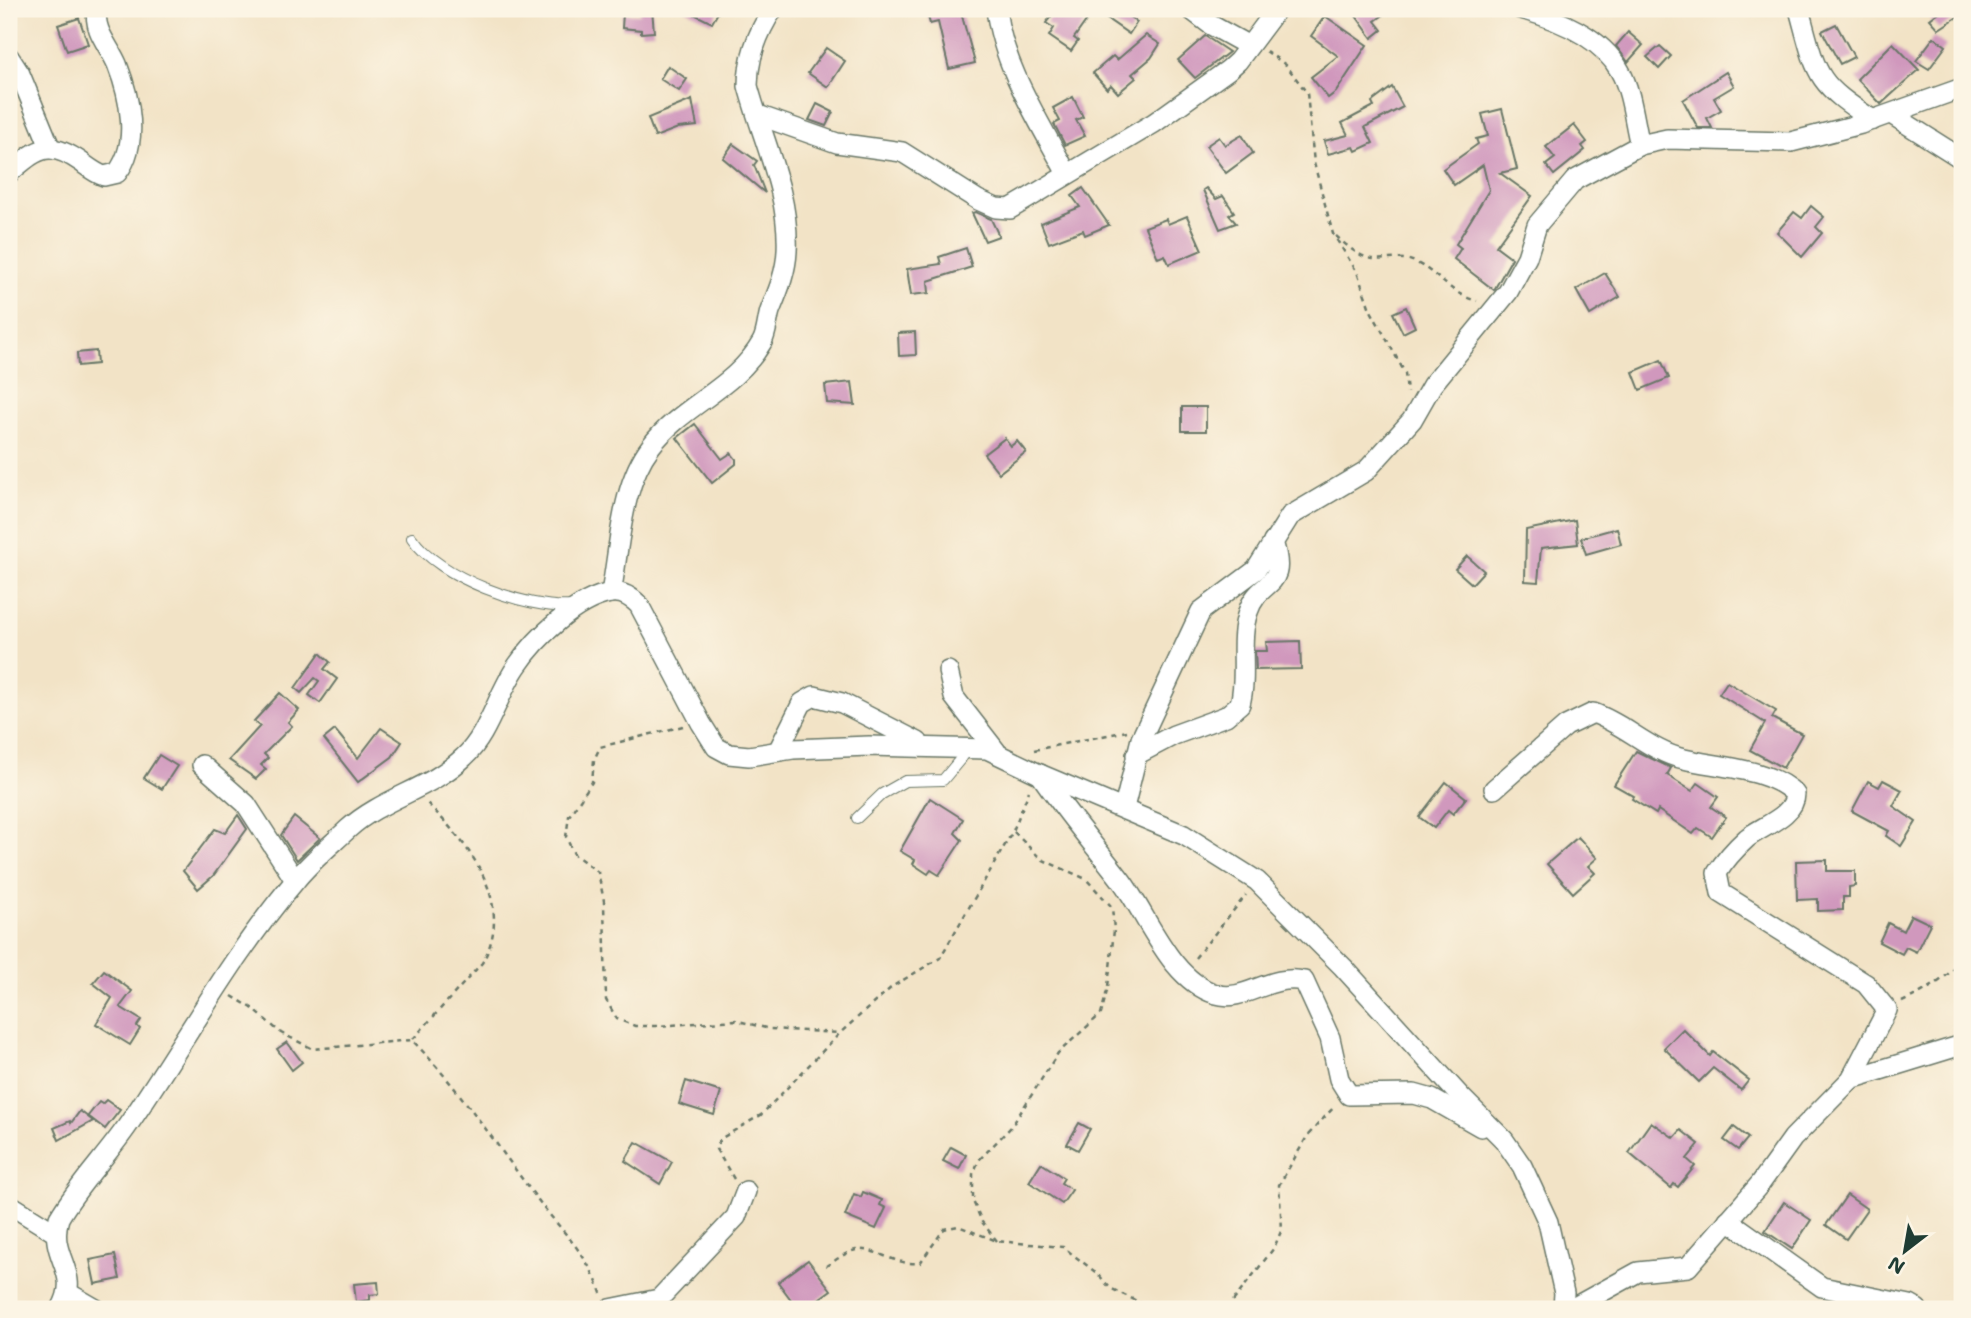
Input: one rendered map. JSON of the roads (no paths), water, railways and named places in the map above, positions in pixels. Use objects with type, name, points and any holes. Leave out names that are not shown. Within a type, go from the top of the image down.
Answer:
[{"type":"street","points":[[9,173],[37,150],[50,147],[60,149],[104,176],[117,173],[128,156],[130,121],[122,80],[97,24],[97,9]]},
{"type":"street","points":[[611,593],[631,485],[649,447],[678,416],[709,397],[742,368],[763,341],[769,313],[782,284],[787,249],[782,202],[748,86],[748,69],[758,38],[772,9]]},
{"type":"street","points":[[996,9],[999,35],[1007,57],[1067,174]]},
{"type":"street","points":[[1189,9],[1212,25],[1251,43]]},
{"type":"street","points":[[758,115],[837,143],[902,152],[996,208],[1010,209],[1046,190],[1067,174],[1154,123],[1233,66],[1277,9]]},
{"type":"street","points":[[1521,9],[1571,27],[1595,42],[1611,58],[1621,72],[1640,145]]},
{"type":"street","points":[[1799,9],[1817,71],[1825,85],[1837,97],[1962,159]]},
{"type":"street","points":[[9,57],[20,74],[50,147]]},
{"type":"street","points":[[1124,808],[1136,755],[1201,611],[1256,570],[1290,516],[1366,471],[1412,421],[1433,385],[1497,306],[1527,257],[1537,225],[1575,180],[1640,145],[1667,139],[1791,142],[1882,117],[1962,88]]},
{"type":"street","points":[[1136,755],[1174,735],[1226,716],[1240,705],[1245,676],[1245,621],[1251,603],[1277,574],[1280,563],[1273,542]]},
{"type":"street","points":[[96,1309],[66,1301],[69,1279],[59,1256],[54,1231],[67,1203],[129,1125],[218,986],[295,880],[350,827],[412,788],[444,773],[465,756],[478,741],[517,667],[536,643],[580,606],[611,593],[631,597],[647,615],[701,723],[716,747],[729,754],[750,756],[778,751],[869,746],[971,746],[1000,753],[1038,774],[1184,835],[1257,881],[1343,967],[1460,1096],[1504,1140],[1522,1166],[1548,1222],[1564,1293],[1563,1309]]},
{"type":"street","points":[[948,671],[949,687],[954,697],[1000,753]]},
{"type":"street","points":[[778,751],[802,703],[814,696],[842,703],[929,747]]},
{"type":"street","points":[[1494,789],[1566,726],[1593,713],[1684,759],[1747,771],[1789,788],[1795,794],[1795,802],[1788,811],[1745,840],[1723,863],[1717,873],[1721,893],[1867,984],[1887,1010],[1851,1079],[1793,1138],[1760,1184],[1688,1267],[1638,1272],[1571,1309]]},
{"type":"street","points":[[202,765],[246,804],[295,880]]},
{"type":"street","points":[[1038,774],[1120,879],[1184,972],[1206,990],[1223,995],[1240,994],[1274,980],[1304,981],[1330,1038],[1339,1079],[1349,1095],[1414,1094],[1432,1099],[1504,1140]]},
{"type":"street","points":[[1851,1079],[1958,1049]]},
{"type":"street","points":[[606,1303],[659,1298],[736,1217],[746,1191]]},
{"type":"street","points":[[9,1204],[54,1231]]},
{"type":"street","points":[[1728,1220],[1822,1287],[1910,1305],[1917,1309]]},
{"type":"lane","points":[[412,538],[427,557],[441,566],[520,600],[546,606],[580,606]]},
{"type":"lane","points":[[857,818],[882,794],[905,781],[943,780],[971,746]]}]
